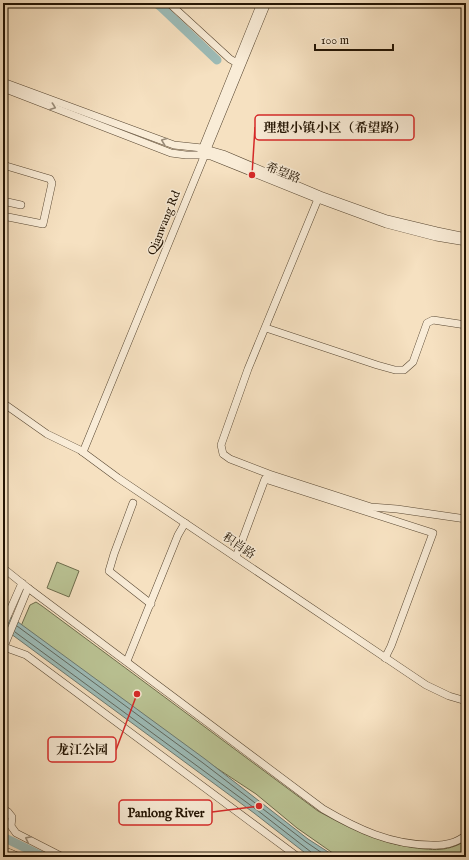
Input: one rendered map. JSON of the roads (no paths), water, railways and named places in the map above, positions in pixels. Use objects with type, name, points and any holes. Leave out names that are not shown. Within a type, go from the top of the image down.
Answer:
[{"type":"main road","points":[[3,850],[17,857]]},
{"type":"street","points":[[170,3],[230,59],[237,63]]},
{"type":"street","name":"Qianwang Rd","points":[[204,152],[261,3]]},
{"type":"street","name":"Qianwang Rd","points":[[81,451],[267,3]]},
{"type":"street","name":"希望路","points":[[6,86],[171,153],[186,156],[204,152],[223,154],[320,195],[387,219],[437,232],[466,236]]},
{"type":"street","name":"希望路","points":[[204,152],[318,199],[398,228],[466,242]]},
{"type":"street","points":[[3,165],[50,179],[52,182],[44,224],[3,216]]},
{"type":"street","points":[[318,199],[248,369],[222,445],[222,451],[226,457],[269,474],[371,507],[397,509],[466,519]]},
{"type":"street","points":[[3,201],[21,205]]},
{"type":"street","points":[[266,328],[377,365],[395,370],[404,370],[413,362],[427,323],[433,320],[466,325]]},
{"type":"street","name":"积肖路","points":[[3,403],[47,434],[81,451],[118,478],[384,658],[426,685],[449,696],[466,701]]},
{"type":"street","points":[[236,557],[265,480],[433,533],[390,646],[384,658]]},
{"type":"street","points":[[133,503],[109,571],[150,604]]},
{"type":"street","points":[[127,661],[178,535],[185,523]]},
{"type":"street","points":[[3,568],[323,809],[369,833],[415,845],[438,845],[451,843],[466,835]]},
{"type":"street","points":[[3,626],[15,598],[25,586]]},
{"type":"street","points":[[25,586],[22,602],[4,646],[26,655],[298,857]]},
{"type":"street","points":[[3,809],[12,817],[12,826],[16,833],[63,857]]},
{"type":"water","points":[[3,611],[205,759],[308,839],[336,857],[309,856],[254,813],[3,628]]},
{"type":"waterway","points":[[156,3],[217,60]]},
{"type":"waterway","points":[[3,837],[44,857]]},
{"type":"place","name":"理想小镇小区（希望路）","points":[[252,175]]},
{"type":"place","name":"龙江公园","points":[[137,694]]},
{"type":"place","name":"Panlong River","points":[[259,806]]}]
